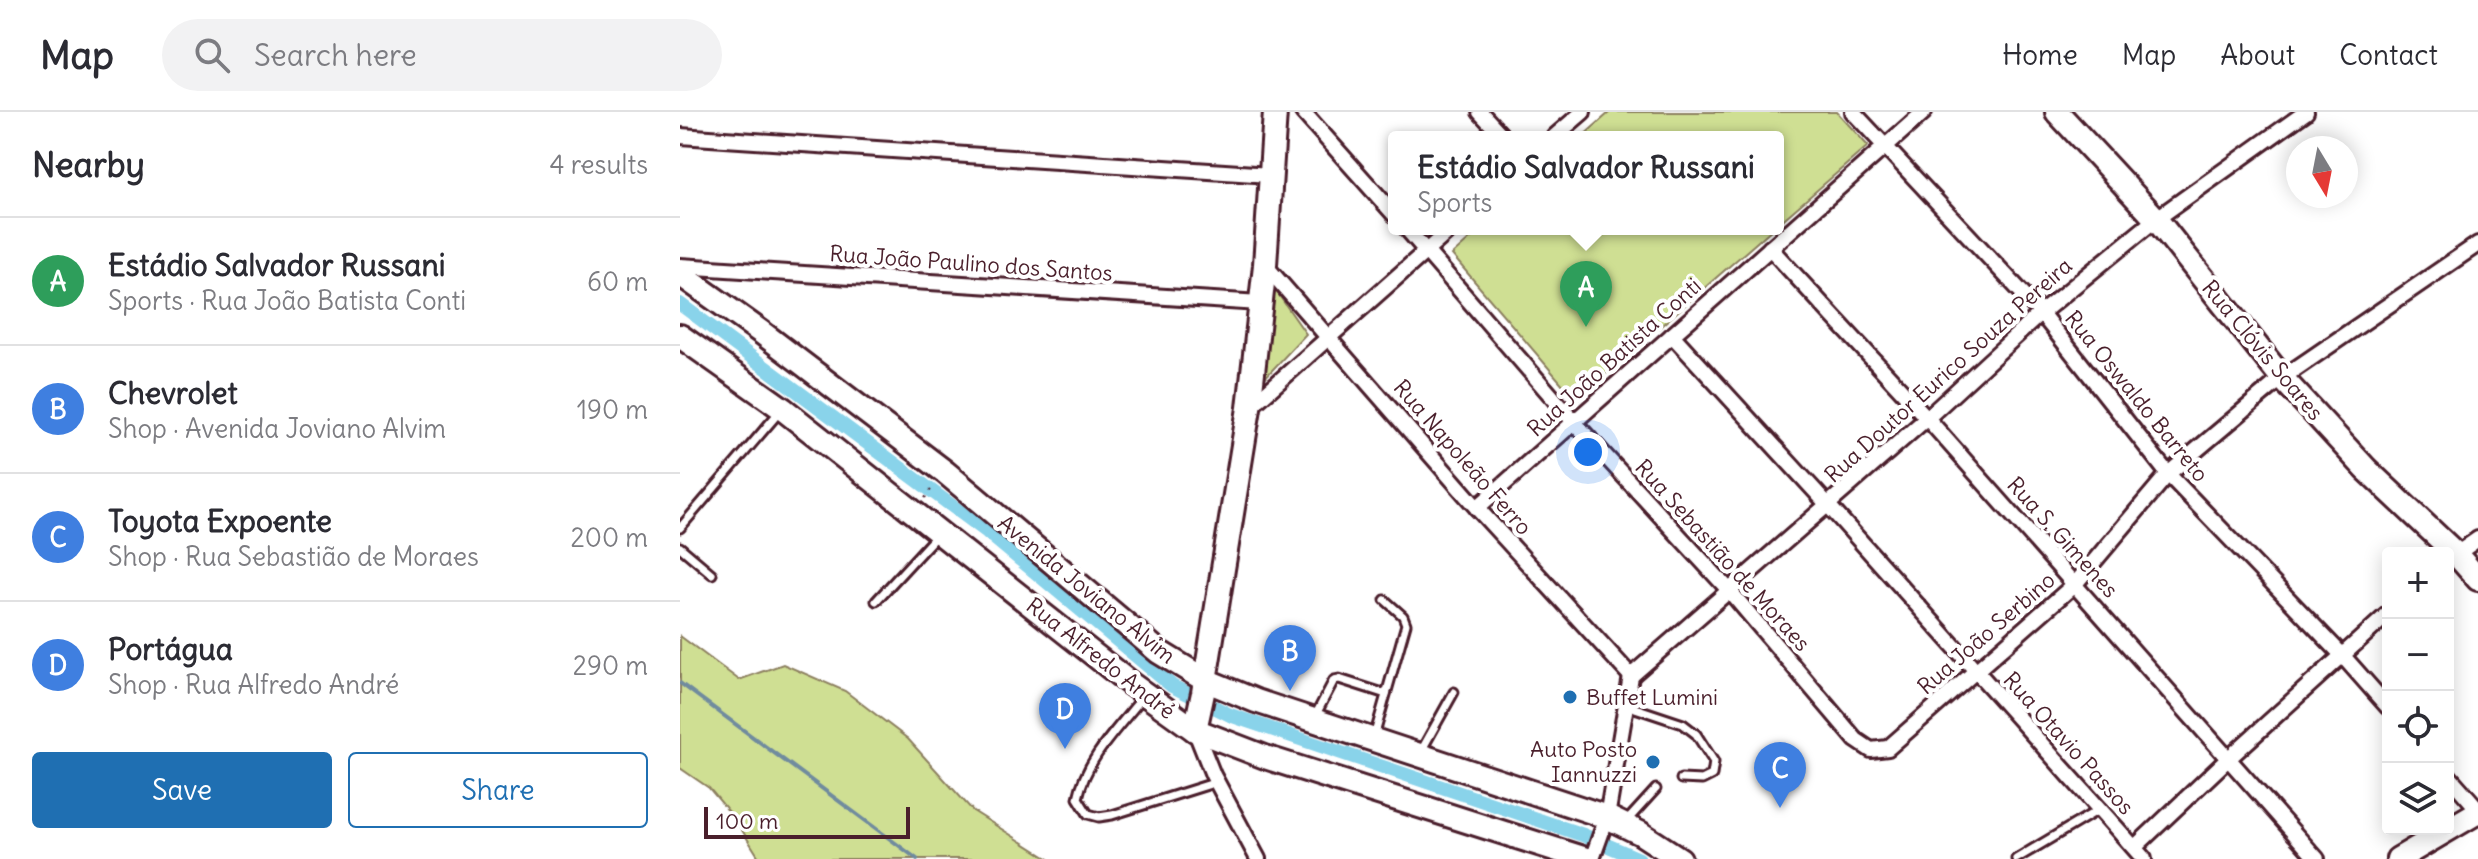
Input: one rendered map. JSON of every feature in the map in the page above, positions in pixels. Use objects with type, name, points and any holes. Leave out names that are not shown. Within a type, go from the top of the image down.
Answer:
[{"type":"main road","points":[[1196,724],[1249,408],[1265,265],[1275,112]]},
{"type":"main road","name":"Rua Clóvis Soares","points":[[2057,112],[2156,219],[2282,378],[2441,547]]},
{"type":"main road","name":"Avenida Joviano Alvim","points":[[680,274],[945,472],[1159,652],[1204,686],[1231,690],[1611,824],[1680,859]]},
{"type":"main road","name":"Rua Alfredo André","points":[[680,336],[783,409],[1145,694],[1196,724],[1265,757],[1590,857]]},
{"type":"main road","name":"Rua Clóvis Soares","points":[[2454,560],[2478,579]]},
{"type":"main road","points":[[1178,664],[1192,663],[1209,654]]},
{"type":"main road","points":[[1209,654],[1221,680],[1231,690]]},
{"type":"main road","points":[[2398,859],[2478,811]]},
{"type":"street","points":[[1303,112],[1388,207]]},
{"type":"street","points":[[1480,112],[1497,131]]},
{"type":"street","points":[[1561,131],[1583,112]]},
{"type":"street","name":"Rua Oswaldo Barreto","points":[[1853,112],[2041,313],[2168,474],[2382,700]]},
{"type":"street","name":"Rua João Batista Conti","points":[[1477,508],[1924,112]]},
{"type":"street","name":"Rua Doutor Eurico Souza Pereira","points":[[1631,676],[1927,418],[2041,313],[2156,219],[2306,112]]},
{"type":"street","points":[[680,136],[1270,175]]},
{"type":"street","name":"Rua Sebastião de Moraes","points":[[1412,235],[1574,422],[1728,589],[1856,740],[1871,750],[1888,748]]},
{"type":"street","points":[[1249,408],[1444,235]]},
{"type":"street","name":"Rua João Serbino","points":[[1888,748],[2075,584],[2168,474],[2282,378],[2478,244]]},
{"type":"street","name":"Rua S. Gimenes","points":[[1770,248],[1927,418],[2317,859]]},
{"type":"street","name":"Rua Napoleão Ferro","points":[[1265,265],[1477,508],[1631,676]]},
{"type":"street","name":"Rua João Paulino dos Santos","points":[[680,266],[1260,303]]},
{"type":"street","name":"Rua Otavio Passos","points":[[1672,335],[2140,853]]},
{"type":"street","points":[[2454,557],[2478,539]]},
{"type":"street","points":[[2140,853],[2229,758],[2382,619]]},
{"type":"street","points":[[1590,857],[1611,824],[1631,676]]},
{"type":"street","points":[[1196,724],[1217,782],[1258,859]]},
{"type":"street","points":[[2454,782],[2478,811]]},
{"type":"lane","points":[[680,528],[783,409]]},
{"type":"lane","points":[[876,601],[940,531]]},
{"type":"lane","points":[[680,547],[712,574]]},
{"type":"lane","points":[[1374,739],[1406,624],[1403,616],[1385,600]]},
{"type":"lane","points":[[1313,719],[1334,680],[1386,694]]},
{"type":"lane","points":[[1419,755],[1454,692]]},
{"type":"lane","points":[[1145,694],[1100,751],[1080,788],[1078,798],[1082,807],[1088,814],[1099,817],[1217,782]]},
{"type":"lane","points":[[1626,705],[1683,724],[1696,734],[1714,762],[1712,775],[1702,780],[1681,779]]},
{"type":"lane","points":[[1611,824],[1656,789]]},
{"type":"lane","points":[[2016,859],[2100,809]]},
{"type":"path","points":[[914,512],[945,472]]},
{"type":"green space","points":[[1610,112],[1837,112],[1868,146],[1784,219],[1784,131],[1589,131]]},
{"type":"green space","points":[[1474,235],[1765,235],[1576,400],[1452,255]]},
{"type":"green space","points":[[1271,284],[1306,334],[1261,382]]},
{"type":"green space","points":[[680,636],[739,680],[783,664],[845,691],[908,739],[973,811],[1049,859],[760,859],[735,819],[709,788],[680,768]]},
{"type":"waterway","points":[[680,304],[987,532],[1172,686],[1230,715],[1583,835],[1639,859]]},
{"type":"waterway","points":[[680,683],[917,859]]},
{"type":"place","name":"Estádio Salvador Russani","points":[[1586,327]]},
{"type":"place","name":"Chevrolet","points":[[1290,691]]},
{"type":"place","name":"Buffet Lumini","points":[[1570,697]]},
{"type":"place","name":"Portágua","points":[[1065,749]]},
{"type":"place","name":"Auto Posto Iannuzzi","points":[[1653,762]]},
{"type":"place","name":"Toyota Expoente","points":[[1780,808]]}]
